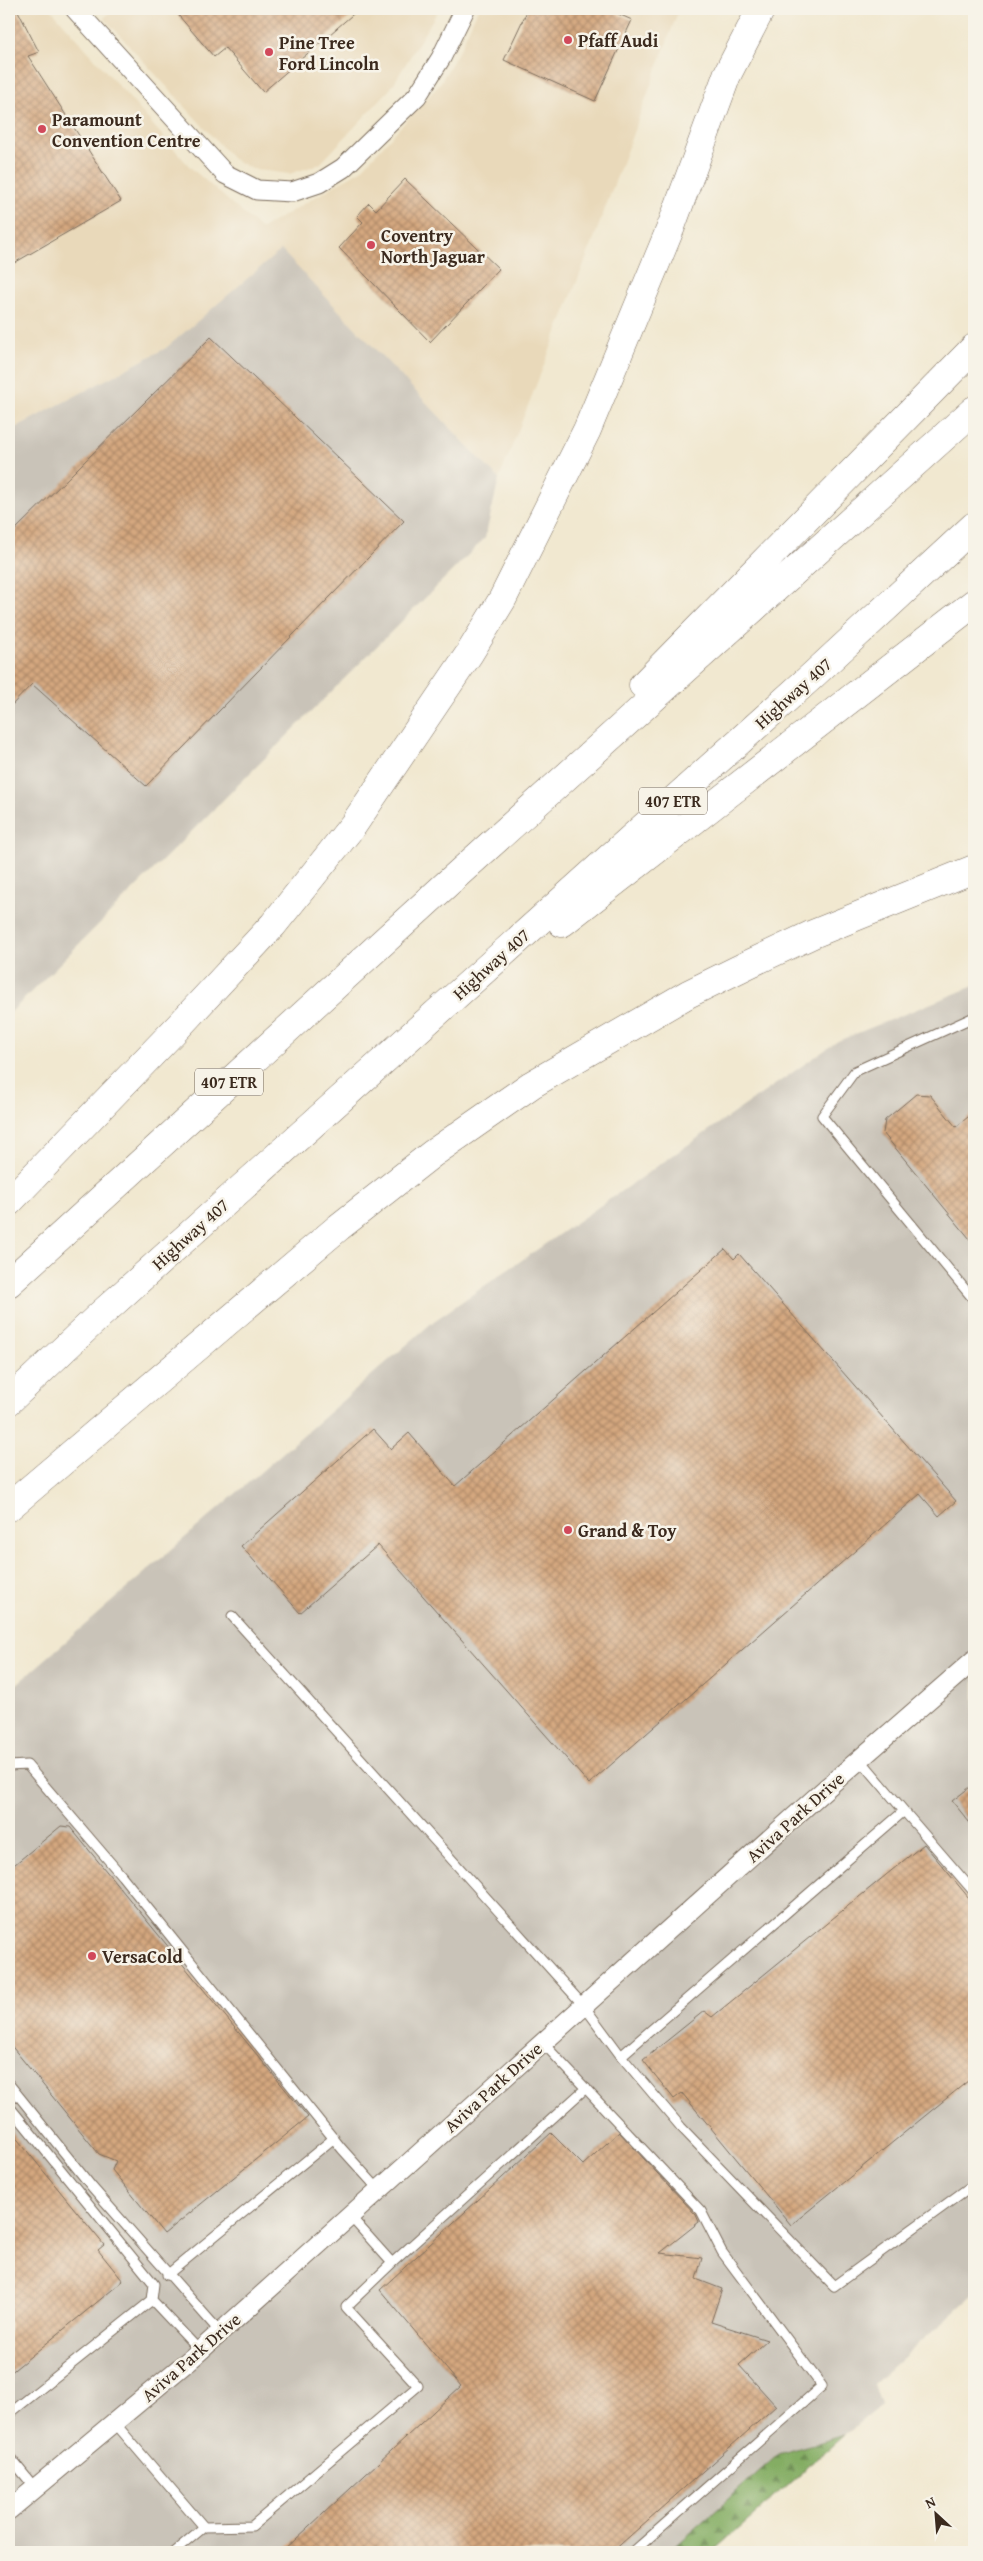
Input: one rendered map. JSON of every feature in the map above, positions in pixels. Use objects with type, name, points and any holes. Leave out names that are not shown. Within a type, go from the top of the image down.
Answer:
[{"type":"highway","points":[[9,1202],[185,1020],[272,925],[354,824],[469,654],[502,600],[587,430],[671,227],[727,75],[761,9]]},
{"type":"highway","points":[[449,882],[974,348]]},
{"type":"highway","name":"407 ETR","points":[[9,1283],[449,882],[974,410]]},
{"type":"highway","name":"Highway 407","points":[[9,1401],[100,1315],[798,689],[974,526]]},
{"type":"highway","points":[[369,1073],[974,603]]},
{"type":"highway","points":[[9,1507],[339,1227],[432,1154],[531,1085],[688,994],[749,964],[813,934],[974,869]]},
{"type":"street","points":[[75,9],[225,174],[257,190],[292,192],[318,182],[343,168],[417,96],[441,58],[465,9]]},
{"type":"street","name":"Aviva Park Drive","points":[[9,2510],[200,2351],[860,1759],[974,1660]]},
{"type":"lane","points":[[974,1017],[855,1072],[822,1116],[974,1300]]},
{"type":"lane","points":[[232,1616],[584,2006],[621,2056],[681,2127],[834,2286],[974,2184]]},
{"type":"lane","points":[[860,1759],[974,1892]]},
{"type":"lane","points":[[9,1766],[28,1765],[122,1876],[334,2138],[379,2190]]},
{"type":"lane","points":[[621,2056],[904,1810]]},
{"type":"lane","points":[[543,2043],[701,2211],[722,2252],[822,2386],[634,2552]]},
{"type":"lane","points":[[9,2084],[92,2187],[167,2275],[220,2332]]},
{"type":"lane","points":[[174,2552],[204,2527],[252,2526],[418,2386],[346,2307],[586,2088]]},
{"type":"lane","points":[[9,2106],[154,2284],[152,2300],[9,2414]]},
{"type":"lane","points":[[167,2275],[334,2138]]},
{"type":"lane","points":[[350,2216],[392,2263]]},
{"type":"lane","points":[[152,2300],[200,2351]]},
{"type":"lane","points":[[114,2422],[204,2527]]},
{"type":"lane","points":[[9,2456],[35,2488]]},
{"type":"shaded area","points":[[9,9],[51,9],[190,167],[261,229],[361,170],[439,85],[460,49],[478,9],[679,9],[593,241],[499,479],[281,251],[166,348],[9,431]]},
{"type":"shaded area","points":[[114,9],[439,9],[391,88],[320,164],[289,174],[252,169],[233,159],[104,18]]},
{"type":"shaded area","points":[[281,250],[499,479],[485,538],[9,1014],[9,431],[166,348]]},
{"type":"shaded area","points":[[974,986],[974,2294],[874,2384],[881,2405],[844,2435],[779,2454],[671,2552],[9,2552],[9,1691],[434,1321],[838,1041]]},
{"type":"green space","points":[[844,2435],[712,2552],[668,2552],[779,2454]]},
{"type":"building","name":"Paramount Convention Centre","points":[[9,9],[17,9],[39,52],[28,56],[121,201],[9,266]]},
{"type":"building","name":"Pine Tree Ford Lincoln","points":[[173,9],[359,9],[263,92],[225,48],[214,57]]},
{"type":"building","name":"Pfaff Audi","points":[[528,9],[607,9],[632,20],[595,101],[504,60]]},
{"type":"building","points":[[405,179],[499,269],[430,342],[339,248],[363,222],[357,216],[369,203],[376,210]]},
{"type":"building","points":[[211,337],[404,521],[146,786],[32,684],[9,708],[9,536]]},
{"type":"building","points":[[916,1094],[930,1095],[956,1127],[974,1112],[974,1244],[883,1133],[885,1120]]},
{"type":"building","name":"Grand & Toy","points":[[725,1249],[734,1259],[739,1254],[956,1501],[939,1516],[920,1494],[589,1784],[378,1545],[300,1613],[241,1546],[373,1429],[391,1449],[409,1433],[455,1486]]},
{"type":"building","points":[[974,1784],[974,1828],[952,1801]]},
{"type":"building","name":"VersaCold","points":[[61,1826],[70,1827],[308,2117],[164,2234],[112,2170],[116,2161],[99,2154],[9,2043],[9,1869]]},
{"type":"building","points":[[924,1844],[974,1904],[974,2076],[791,2225],[682,2093],[674,2099],[643,2060],[704,2011],[712,2017]]},
{"type":"building","points":[[9,2129],[104,2245],[98,2250],[123,2281],[9,2374]]},
{"type":"building","points":[[619,2132],[696,2215],[699,2222],[660,2253],[702,2258],[696,2279],[722,2289],[711,2322],[767,2340],[739,2365],[776,2406],[612,2552],[282,2552],[461,2386],[380,2290],[551,2133],[583,2165]]},
{"type":"place","name":"Pfaff Audi","points":[[568,40]]},
{"type":"place","name":"Pine Tree Ford Lincoln","points":[[269,52]]},
{"type":"place","name":"Paramount Convention Centre","points":[[42,129]]},
{"type":"place","name":"Coventry North Jaguar","points":[[371,245]]},
{"type":"place","name":"Grand & Toy","points":[[568,1530]]},
{"type":"place","name":"VersaCold","points":[[92,1956]]}]
